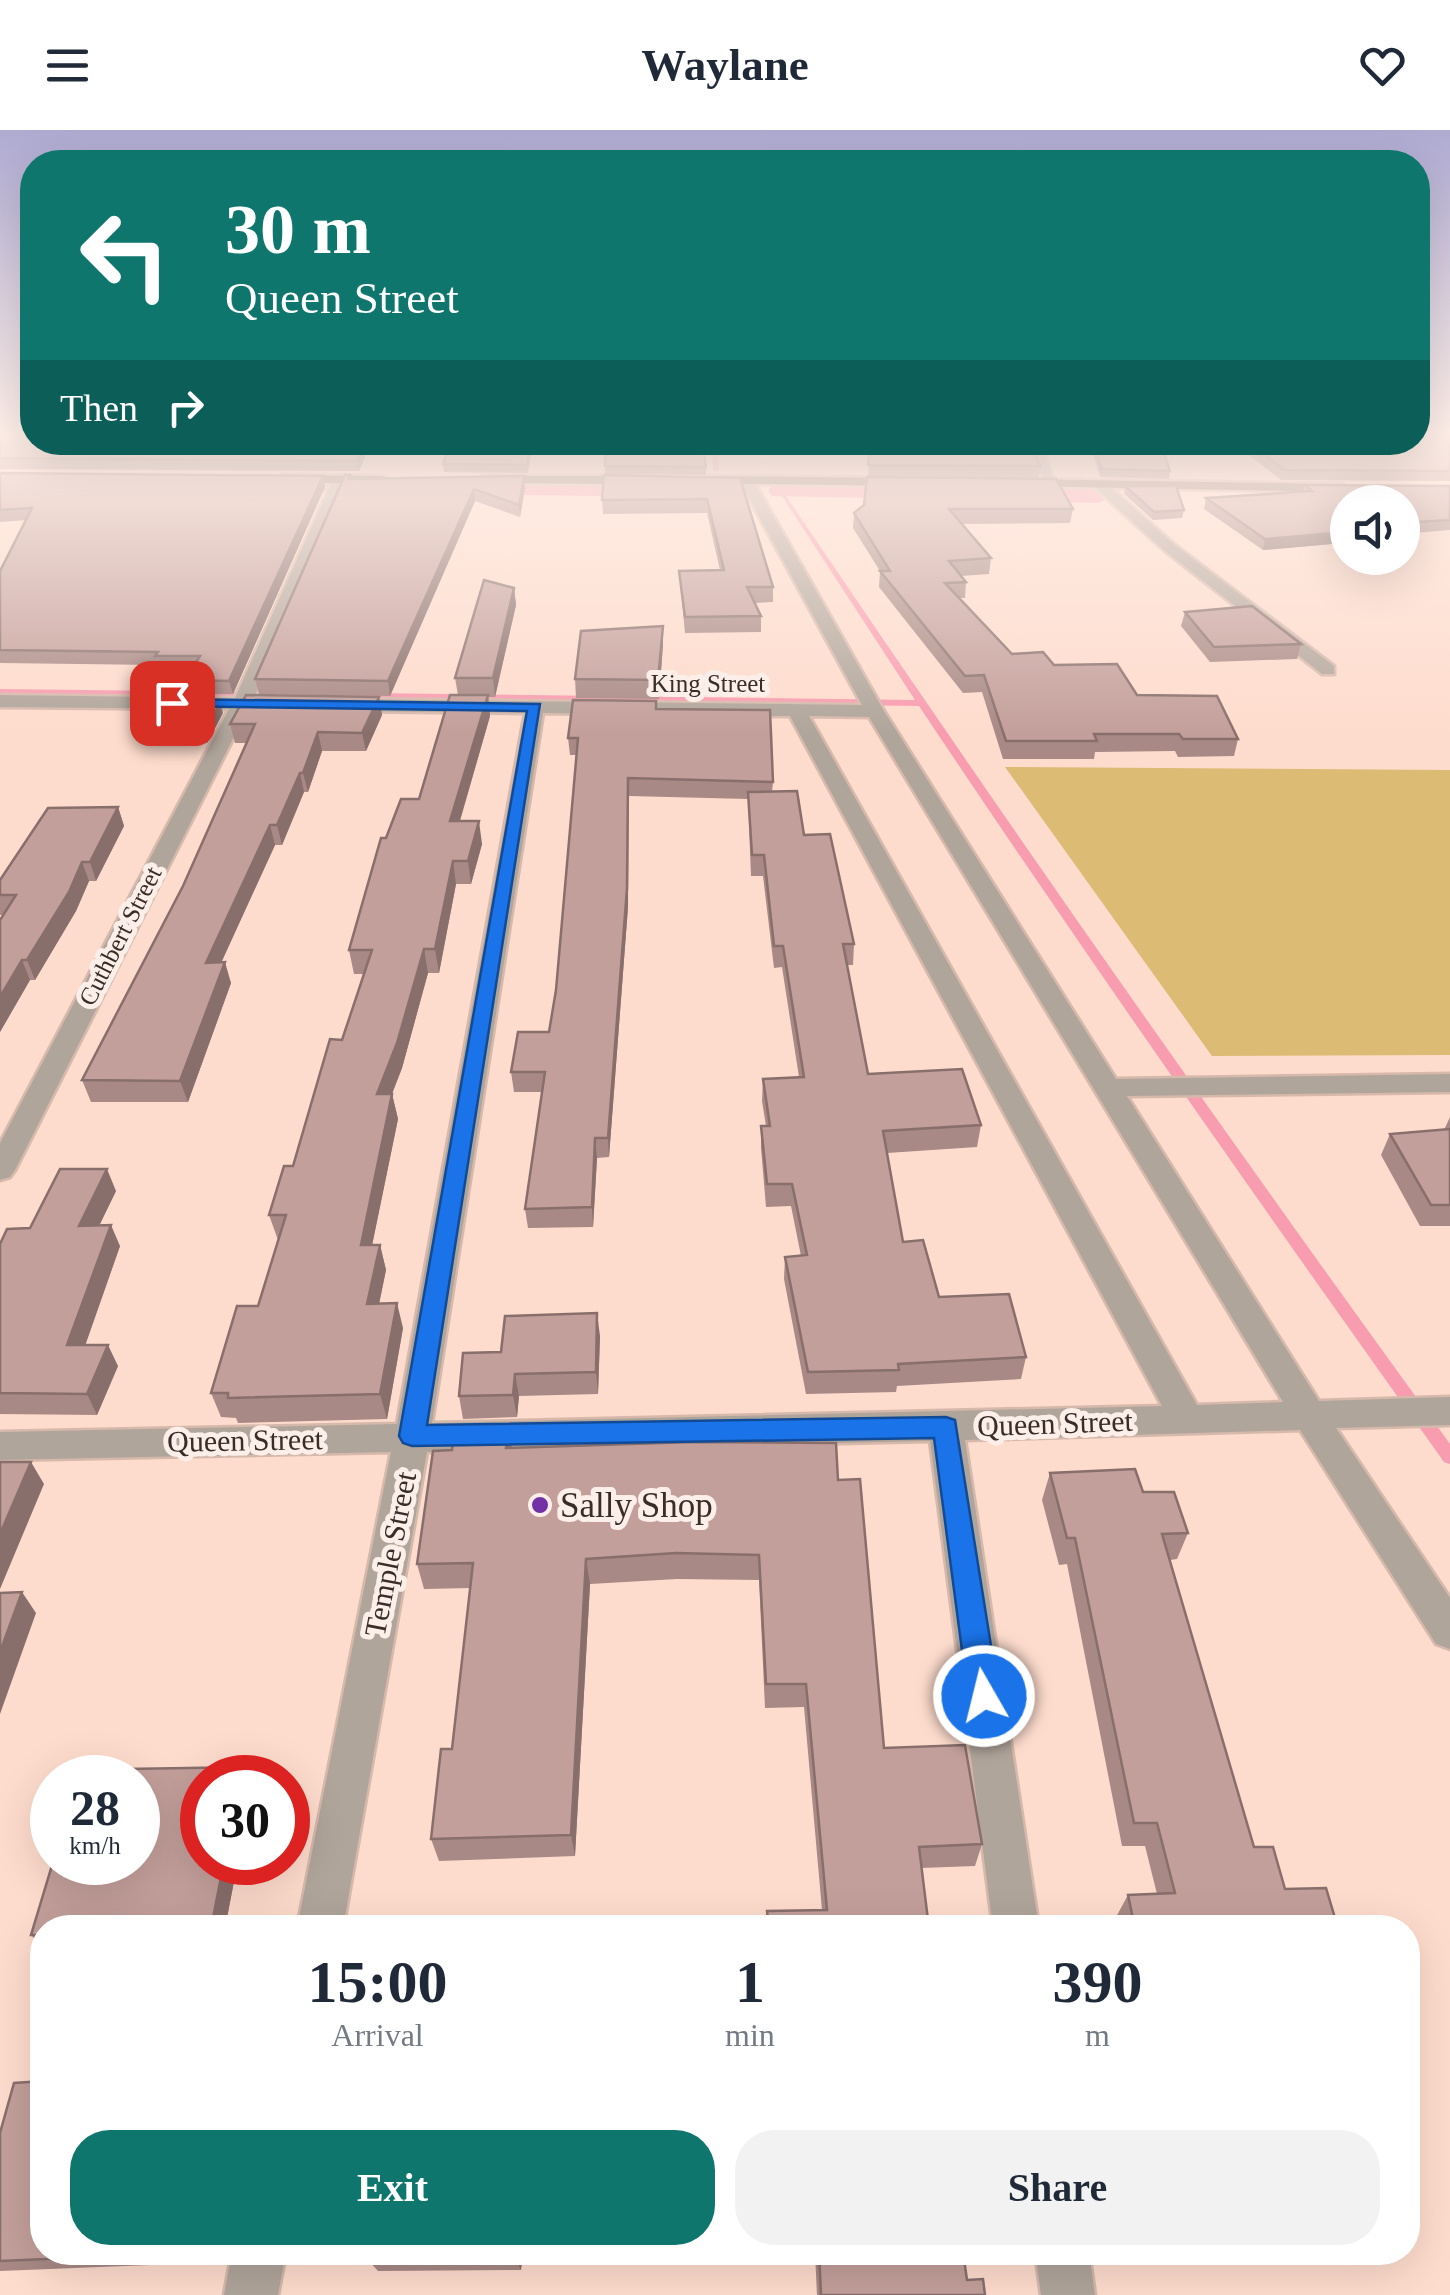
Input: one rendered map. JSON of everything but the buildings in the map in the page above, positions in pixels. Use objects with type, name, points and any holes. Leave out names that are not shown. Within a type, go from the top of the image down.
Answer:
[{"type":"street","name":"Cuthbert Street","points":[[0,1170],[246,695],[317,532]]},
{"type":"street","points":[[772,532],[853,695],[1110,1088],[1310,1417],[1450,1631]]},
{"type":"street","points":[[1152,532],[1328,670]]},
{"type":"street","points":[[0,683],[246,695]]},
{"type":"street","name":"King Street","points":[[0,702],[246,695],[535,707],[796,708],[853,695]]},
{"type":"street","points":[[310,696],[853,695]]},
{"type":"street","name":"Temple Street","points":[[322,1915],[412,1436],[535,707]]},
{"type":"street","points":[[796,708],[1186,1418]]},
{"type":"street","points":[[1110,1088],[1450,1083]]},
{"type":"street","name":"Queen Street","points":[[0,1446],[946,1427],[1450,1410]]},
{"type":"street","points":[[946,1427],[1014,1915]]},
{"type":"street","points":[[251,2295],[257,2265]]},
{"type":"street","points":[[1064,2265],[1068,2295]]},
{"type":"shaded area","points":[[1005,767],[1450,770],[1450,1055],[1212,1056]]},
{"type":"waterway","points":[[807,532],[1110,978],[1450,1457]]},
{"type":"waterway","points":[[0,692],[254,695]]},
{"type":"waterway","points":[[286,695],[919,703]]},
{"type":"place","name":"Sally Shop","points":[[540,1505]]},
{"type":"route","points":[[172,703],[535,707],[412,1436],[946,1427],[984,1696]]}]
